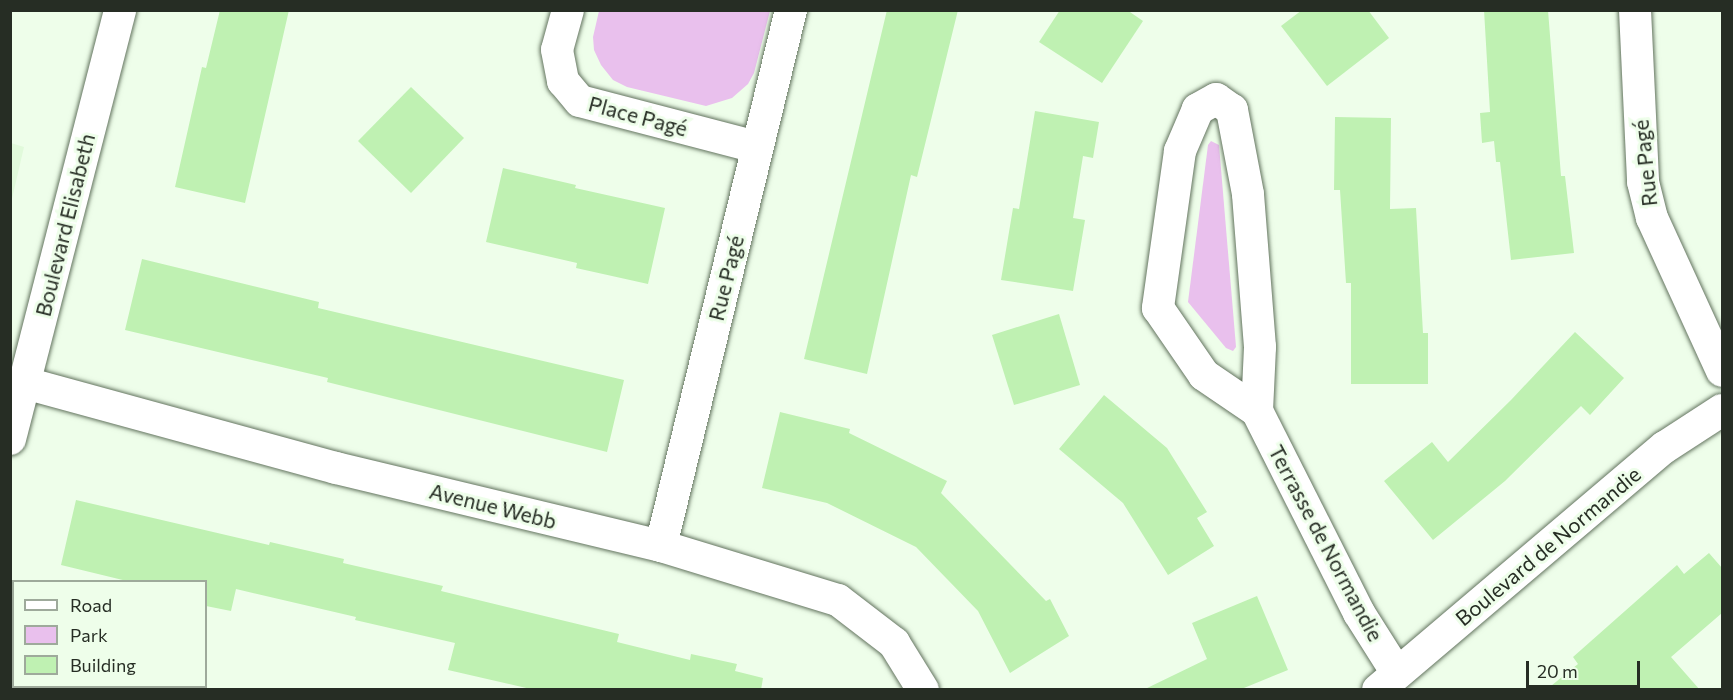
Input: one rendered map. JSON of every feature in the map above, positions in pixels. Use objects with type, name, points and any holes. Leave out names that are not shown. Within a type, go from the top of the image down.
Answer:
[{"type":"street","name":"Boulevard Elisabeth","points":[[10,439],[120,10]]},
{"type":"street","name":"Place Pagé","points":[[568,10],[557,50],[563,81],[580,101],[758,147]]},
{"type":"street","name":"Rue Pagé","points":[[661,546],[791,10]]},
{"type":"street","name":"Rue Pagé","points":[[1635,10],[1643,182],[1652,218],[1722,371]]},
{"type":"street","name":"Terrasse de Normandie","points":[[1257,411],[1260,347],[1248,194],[1232,110],[1216,99],[1198,109],[1180,151],[1158,308],[1204,375],[1257,411],[1359,613],[1387,681]]},
{"type":"street","name":"Avenue Webb","points":[[25,383],[336,468],[661,546],[838,600],[894,643],[923,690]]},
{"type":"street","name":"Boulevard de Normandie","points":[[1387,681],[1665,447],[1722,410]]},
{"type":"shaded area","points":[[10,143],[24,147],[11,203]]},
{"type":"green space","points":[[599,10],[770,11],[754,73],[748,84],[732,98],[706,106],[627,87],[613,80],[601,65],[594,50],[593,37]]},
{"type":"green space","points":[[1211,141],[1219,145],[1236,347],[1233,351],[1226,348],[1188,302],[1208,145]]},
{"type":"building","points":[[220,10],[289,10],[245,203],[175,187],[202,67],[206,68]]},
{"type":"building","points":[[887,10],[958,10],[917,177],[911,175],[867,374],[804,359]]},
{"type":"building","points":[[1060,10],[1127,10],[1143,21],[1102,83],[1039,42]]},
{"type":"building","points":[[1302,10],[1368,10],[1389,38],[1327,86],[1281,26]]},
{"type":"building","points":[[1484,10],[1548,10],[1561,176],[1565,176],[1574,253],[1511,260],[1500,162],[1496,162],[1494,141],[1482,143],[1480,113],[1490,112]]},
{"type":"building","points":[[411,87],[464,138],[411,193],[358,141]]},
{"type":"building","points":[[1035,111],[1099,122],[1093,158],[1083,156],[1073,218],[1085,220],[1073,291],[1001,280],[1013,208],[1019,209]]},
{"type":"building","points":[[1335,117],[1391,118],[1390,209],[1416,208],[1423,333],[1428,333],[1428,384],[1351,384],[1351,283],[1346,283],[1340,190],[1334,190]]},
{"type":"building","points":[[503,168],[576,185],[575,188],[665,208],[648,284],[576,268],[577,263],[486,242]]},
{"type":"building","points":[[142,259],[319,302],[318,308],[624,380],[607,452],[327,382],[328,378],[125,330]]},
{"type":"building","points":[[1059,314],[1080,385],[1014,405],[992,335]]},
{"type":"building","points":[[1575,332],[1624,378],[1590,415],[1581,406],[1505,481],[1433,540],[1384,481],[1432,442],[1448,462]]},
{"type":"building","points":[[1104,395],[1167,448],[1207,512],[1197,518],[1214,546],[1168,575],[1123,503],[1059,449]]},
{"type":"building","points":[[780,412],[850,429],[849,433],[947,481],[941,493],[1046,601],[1050,599],[1069,636],[1010,673],[978,611],[916,547],[827,503],[762,488]]},
{"type":"building","points":[[76,500],[269,545],[270,542],[344,559],[343,563],[443,586],[441,591],[619,634],[617,642],[690,660],[691,654],[737,664],[735,671],[763,678],[761,690],[535,690],[448,670],[455,643],[236,589],[231,611],[207,606],[207,580],[123,580],[61,565]]},
{"type":"building","points":[[1709,553],[1722,568],[1722,613],[1671,657],[1700,690],[1546,690],[1578,664],[1573,657],[1677,565],[1684,574]]},
{"type":"building","points":[[1257,596],[1288,670],[1239,690],[1143,690],[1207,659],[1192,623]]}]
